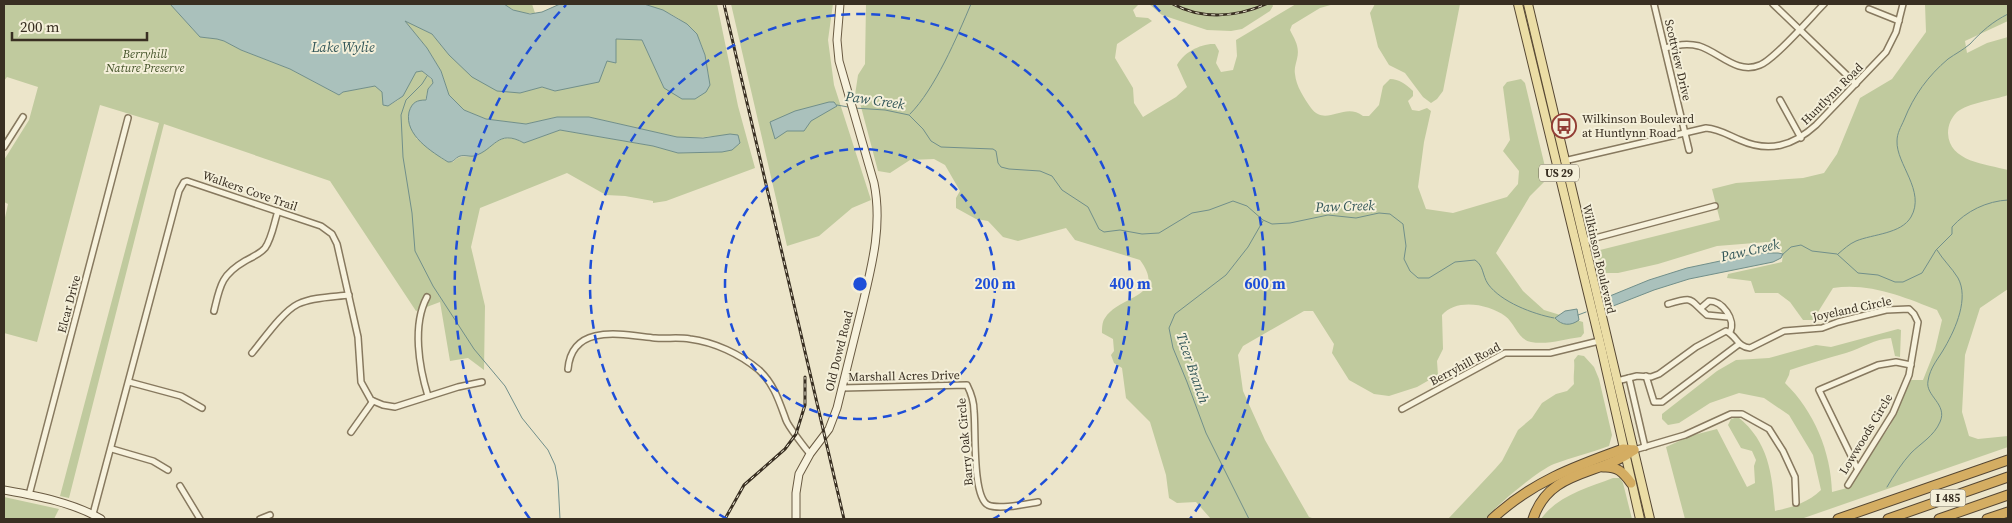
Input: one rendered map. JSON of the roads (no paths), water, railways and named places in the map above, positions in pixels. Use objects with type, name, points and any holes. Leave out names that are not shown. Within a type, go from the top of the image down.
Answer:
[{"type":"highway","points":[[1492,519],[1515,499],[1543,481],[1566,470],[1634,450]]},
{"type":"highway","points":[[1533,519],[1541,501],[1550,491],[1568,478],[1598,467],[1624,453]]},
{"type":"highway","points":[[1838,519],[2008,460]]},
{"type":"highway","points":[[1598,467],[1614,467],[1619,469],[1631,483]]},
{"type":"highway","name":"I 485","points":[[1888,519],[2008,477]]},
{"type":"highway","name":"I 485","points":[[1939,519],[2008,495]]},
{"type":"highway","points":[[1987,519],[2008,512]]},
{"type":"main road","name":"Wilkinson Boulevard","points":[[1518,4],[1573,214],[1584,241],[1650,519]]},
{"type":"main road","name":"Wilkinson Boulevard","points":[[1528,4],[1564,161],[1599,342],[1640,519]]},
{"type":"main road","points":[[1599,342],[1604,345],[1617,397],[1627,424]]},
{"type":"street","name":"Old Dowd Road","points":[[796,519],[796,494],[799,474],[810,454],[832,423],[842,388],[877,235],[875,188],[850,100],[838,49],[837,25],[840,4]]},
{"type":"street","name":"Scottview Drive","points":[[1654,4],[1689,150]]},
{"type":"street","points":[[1773,4],[1856,84]]},
{"type":"street","points":[[1665,48],[1681,44],[1697,46],[1736,65],[1752,67],[1766,62],[1824,4]]},
{"type":"street","name":"Huntlynn Road","points":[[1564,161],[1684,132],[1713,128],[1749,144],[1764,147],[1786,145],[1801,138],[1816,125],[1886,52],[1893,39],[1903,4]]},
{"type":"street","points":[[1869,9],[1899,22]]},
{"type":"street","points":[[1780,100],[1801,138]]},
{"type":"street","points":[[4,147],[23,117]]},
{"type":"street","name":"Elcar Drive","points":[[29,495],[128,118]]},
{"type":"street","name":"Walkers Cove Trail","points":[[93,514],[112,450],[179,191],[184,182],[190,181],[322,226],[332,234],[337,244],[358,337],[361,382],[366,394],[373,401]]},
{"type":"street","points":[[1584,241],[1715,206]]},
{"type":"street","points":[[214,311],[220,284],[225,276],[265,247],[278,211]]},
{"type":"street","points":[[252,353],[287,312],[295,306],[308,300],[349,295]]},
{"type":"street","points":[[427,297],[421,308],[419,325],[420,369],[428,396]]},
{"type":"street","points":[[1668,304],[1690,299],[1702,308],[1707,315],[1728,317]]},
{"type":"street","points":[[1702,308],[1705,304],[1714,301],[1720,304],[1725,309],[1731,324],[1730,332]]},
{"type":"street","name":"Joyeland Circle","points":[[1739,344],[1744,348],[1750,348],[1784,332],[1822,328],[1886,310],[1908,310],[1914,314],[1918,322],[1911,365]]},
{"type":"street","points":[[1617,381],[1628,378],[1659,374],[1696,347],[1721,332],[1730,332],[1739,344],[1662,402],[1654,402],[1651,399],[1646,376]]},
{"type":"street","points":[[568,369],[570,356],[577,345],[604,334],[620,333],[704,341],[740,357],[751,364],[770,382],[786,421],[810,454]]},
{"type":"street","name":"Berryhill Road","points":[[1402,409],[1505,353],[1550,352],[1599,342]]},
{"type":"street","points":[[1857,468],[1820,390],[1878,365],[1896,362],[1911,365]]},
{"type":"street","name":"Lowwoods Circle","points":[[1848,484],[1898,404],[1911,365]]},
{"type":"street","points":[[1628,378],[1645,447]]},
{"type":"street","points":[[129,382],[181,396],[202,408]]},
{"type":"street","points":[[351,432],[373,401],[383,406],[395,406],[482,382]]},
{"type":"street","name":"Marshall Acres Drive","points":[[842,388],[967,385]]},
{"type":"street","name":"Barry Oak Circle","points":[[967,385],[974,409],[976,459],[979,490],[982,499],[988,505],[995,507],[1038,502]]},
{"type":"street","points":[[1634,450],[1685,435],[1731,414],[1742,414],[1769,428],[1783,450],[1795,477],[1796,504]]},
{"type":"street","points":[[112,450],[153,461],[168,470]]},
{"type":"street","points":[[180,486],[200,519]]},
{"type":"street","points":[[4,490],[73,506],[101,519]]},
{"type":"street","points":[[260,519],[270,516]]},
{"type":"water","name":"Lake Wylie","points":[[170,4],[504,4],[513,10],[530,14],[542,12],[560,4],[644,4],[663,10],[687,24],[697,34],[705,55],[710,85],[706,92],[695,99],[682,99],[664,88],[642,40],[616,39],[616,63],[607,61],[599,82],[555,91],[542,87],[520,93],[497,91],[472,77],[449,55],[432,34],[405,21],[427,48],[441,71],[449,95],[464,110],[486,119],[526,124],[557,117],[589,117],[677,137],[703,138],[730,134],[738,135],[740,143],[732,150],[722,152],[678,153],[653,146],[560,130],[524,143],[515,139],[502,139],[474,156],[460,156],[448,162],[427,148],[411,128],[409,120],[410,109],[415,102],[426,100],[428,89],[433,83],[432,79],[422,71],[416,72],[403,96],[388,106],[383,105],[382,92],[375,86],[343,92],[339,95],[290,69],[241,50],[224,41],[200,37]]},
{"type":"water","points":[[834,102],[837,106],[811,121],[804,131],[787,131],[775,139],[770,122],[795,111]]},
{"type":"water","points":[[1758,253],[1783,254],[1781,258],[1773,262],[1689,279],[1608,308],[1604,305],[1605,298],[1649,280],[1687,268]]},
{"type":"water","points":[[1577,309],[1579,320],[1573,323],[1564,324],[1555,318],[1565,311]]},
{"type":"waterway","points":[[910,114],[937,77],[971,4]]},
{"type":"waterway","points":[[1838,254],[1856,241],[1901,227],[1911,217],[1915,207],[1915,197],[1898,150],[1897,141],[1898,133],[1912,102],[1922,86],[1941,65],[1970,44],[1992,24],[2008,14]]},
{"type":"waterway","points":[[427,76],[422,84],[406,100],[401,115],[403,157],[412,213],[415,251],[433,286],[474,349],[505,386],[522,418],[548,450],[555,465],[558,481],[560,519]]},
{"type":"waterway","name":"Paw Creek","points":[[837,105],[848,107]]},
{"type":"waterway","name":"Paw Creek","points":[[854,108],[885,110],[909,115],[923,129],[931,141],[941,147],[993,149],[996,151],[998,163],[1001,167],[1040,171],[1052,176],[1062,190],[1088,207],[1099,229],[1104,232],[1120,230],[1142,234],[1159,233],[1192,213],[1209,210],[1233,201],[1247,206],[1263,220],[1272,224],[1290,223],[1328,215],[1356,218],[1379,213],[1390,214],[1403,224],[1406,246],[1404,259],[1410,271],[1418,278],[1429,278],[1455,262],[1475,260],[1480,265],[1488,284],[1509,302],[1537,314],[1554,318]]},
{"type":"waterway","name":"Paw Creek","points":[[1782,255],[1791,247],[1801,245],[1812,251],[1837,254],[1858,273],[1878,275],[1895,282],[1903,282],[1922,273],[1936,250],[1952,234],[1952,227],[1964,216],[1992,202],[2008,200]]},
{"type":"waterway","name":"Ticer Branch","points":[[1249,519],[1206,433],[1173,348],[1169,328],[1175,314],[1226,275],[1248,247],[1263,221]]},
{"type":"waterway","points":[[1887,487],[1911,453],[1934,431],[1942,416],[1939,405],[1930,391],[1928,381],[1933,367],[1957,322],[1962,304],[1962,295],[1958,278],[1937,250]]},
{"type":"waterway","name":"Paw Creek","points":[[1578,315],[1586,312]]},
{"type":"railway","points":[[724,4],[844,519]]},
{"type":"railway","points":[[1173,4],[1196,13],[1220,15],[1243,12],[1266,4]]},
{"type":"railway","points":[[725,519],[744,485],[785,449],[796,434],[805,405],[805,377]]},
{"type":"place","name":"Wilkinson Boulevard at Huntlynn Road","points":[[1564,126]]},
{"type":"park label","name":"Berryhill Nature Preserve","points":[[145,61]]}]
